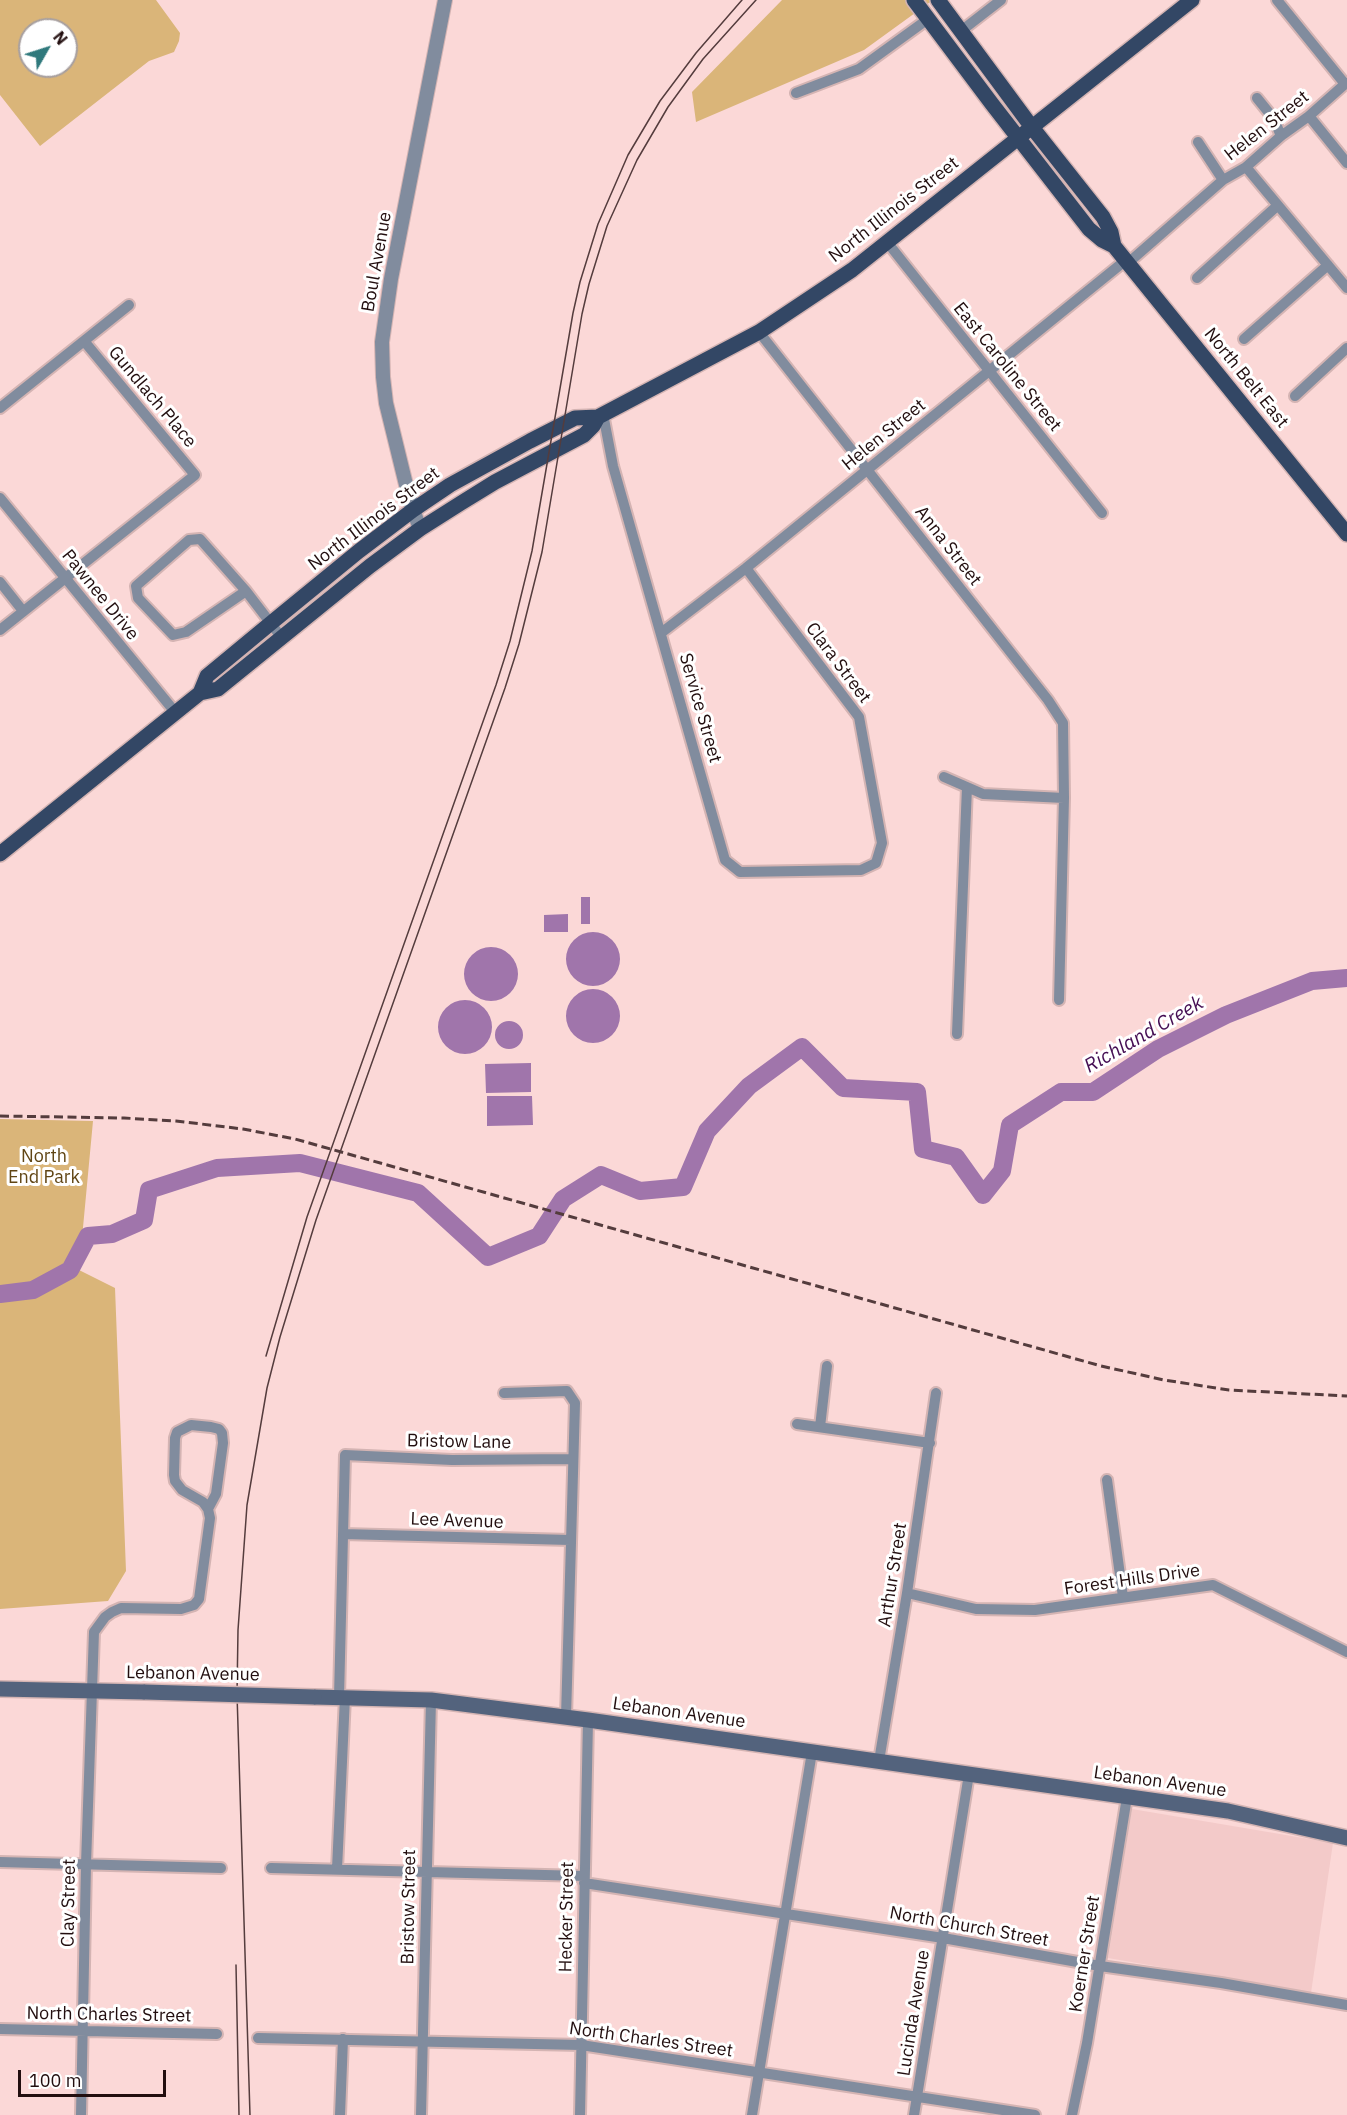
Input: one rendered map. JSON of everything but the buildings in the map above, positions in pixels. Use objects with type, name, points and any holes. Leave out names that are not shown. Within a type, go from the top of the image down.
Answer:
[{"type":"main road","name":"North Belt East","points":[[914,0],[1089,229],[1114,246],[1347,534]]},
{"type":"main road","name":"North Belt East","points":[[938,0],[1031,126],[1103,217],[1111,232],[1114,246]]},
{"type":"main road","name":"North Illinois Street","points":[[200,693],[207,676],[359,551],[413,510],[450,485],[530,441],[575,418],[601,415],[759,332],[826,288],[887,242],[1192,0]]},
{"type":"main road","name":"North Illinois Street","points":[[0,854],[175,712],[200,693],[218,689],[370,566],[420,529],[495,482],[584,435],[601,415]]},
{"type":"main road","name":"Lebanon Avenue","points":[[0,1689],[431,1700],[588,1720],[1228,1811],[1347,1838]]},
{"type":"street","name":"Boul Avenue","points":[[420,529],[413,510],[386,403],[382,342],[389,288],[445,0]]},
{"type":"street","points":[[961,32],[1001,0]]},
{"type":"street","points":[[1277,0],[1346,84]]},
{"type":"street","points":[[796,93],[859,69],[928,19]]},
{"type":"street","name":"Helen Street","points":[[661,633],[746,568],[1127,262],[1223,180],[1246,167],[1346,84]]},
{"type":"street","points":[[1257,98],[1274,119],[1281,136]]},
{"type":"street","points":[[1309,116],[1347,163]]},
{"type":"street","points":[[1198,142],[1223,180]]},
{"type":"street","points":[[1246,167],[1347,288]]},
{"type":"street","points":[[1197,278],[1277,206]]},
{"type":"street","name":"East Caroline Street","points":[[887,242],[1102,513]]},
{"type":"street","points":[[1244,339],[1328,265]]},
{"type":"street","points":[[0,408],[129,305]]},
{"type":"street","name":"Anna Street","points":[[759,332],[1048,700],[1062,723],[1064,798],[1059,1000]]},
{"type":"street","name":"Gundlach Place","points":[[65,578],[195,475],[84,341]]},
{"type":"street","points":[[1295,396],[1347,348]]},
{"type":"street","name":"Service Street","points":[[601,415],[613,466],[725,860],[740,872],[861,870],[876,863]]},
{"type":"street","name":"Pawnee Drive","points":[[0,498],[175,712]]},
{"type":"street","points":[[246,591],[186,632],[173,635],[138,598],[136,586],[189,540],[200,539],[246,591],[282,638]]},
{"type":"street","name":"Clara Street","points":[[746,568],[859,717],[882,843],[876,863]]},
{"type":"street","points":[[0,630],[65,578]]},
{"type":"street","points":[[0,582],[23,611]]},
{"type":"street","points":[[944,777],[983,794],[1064,798]]},
{"type":"street","points":[[957,1034],[968,788]]},
{"type":"street","points":[[820,1427],[827,1366]]},
{"type":"street","points":[[504,1393],[567,1391],[574,1403],[566,1717]]},
{"type":"street","name":"Arthur Street","points":[[879,1761],[907,1593],[936,1393]]},
{"type":"street","points":[[797,1424],[930,1443]]},
{"type":"street","points":[[191,1425],[219,1429],[223,1437],[216,1494],[208,1509],[203,1502],[182,1490],[175,1480],[175,1438],[177,1432],[191,1425]]},
{"type":"street","name":"Bristow Lane","points":[[343,1534],[345,1455],[452,1460],[573,1459]]},
{"type":"street","points":[[1107,1480],[1123,1598]]},
{"type":"street","name":"Clay Street","points":[[81,2115],[94,1632],[105,1617],[121,1608],[181,1609],[194,1605],[199,1599],[210,1518],[208,1509]]},
{"type":"street","points":[[337,1869],[342,1697],[343,1534]]},
{"type":"street","name":"Lee Avenue","points":[[343,1534],[570,1540]]},
{"type":"street","name":"Forest Hills Drive","points":[[907,1593],[976,1609],[1035,1610],[1213,1585],[1347,1652]]},
{"type":"street","name":"Bristow Street","points":[[421,2115],[431,1700]]},
{"type":"street","name":"Hecker Street","points":[[580,2115],[588,1720]]},
{"type":"street","points":[[752,2115],[812,1752]]},
{"type":"street","name":"Lucinda Avenue","points":[[914,2115],[969,1774]]},
{"type":"street","name":"Koerner Street","points":[[1072,2115],[1100,1966],[1127,1797]]},
{"type":"street","points":[[0,1862],[221,1868]]},
{"type":"street","name":"North Church Street","points":[[271,1868],[427,1871],[584,1879],[1347,2005]]},
{"type":"street","name":"North Charles Street","points":[[0,2030],[217,2034]]},
{"type":"street","name":"North Charles Street","points":[[258,2038],[582,2045],[1035,2115]]},
{"type":"street","points":[[340,2115],[343,2039]]},
{"type":"shaded area","points":[[581,897],[590,897],[590,924],[581,924]]},
{"type":"shaded area","points":[[568,914],[568,932],[544,932],[544,915]]},
{"type":"shaded area","points":[[593,932],[603,934],[612,940],[618,949],[620,959],[618,969],[612,978],[603,984],[593,986],[583,984],[574,978],[568,969],[566,959],[568,949],[574,940],[583,934]]},
{"type":"shaded area","points":[[491,947],[501,949],[510,955],[516,964],[518,974],[516,984],[510,993],[501,999],[491,1001],[481,999],[472,993],[466,984],[464,974],[466,964],[472,955],[481,949]]},
{"type":"shaded area","points":[[593,989],[603,991],[612,997],[618,1006],[620,1016],[618,1026],[612,1035],[603,1041],[593,1043],[583,1041],[574,1035],[568,1026],[566,1016],[568,1006],[574,997],[583,991]]},
{"type":"shaded area","points":[[465,1000],[475,1002],[484,1008],[490,1017],[492,1027],[490,1037],[484,1046],[475,1052],[465,1054],[455,1052],[446,1046],[440,1037],[438,1027],[440,1017],[446,1008],[455,1002]]},
{"type":"shaded area","points":[[509,1021],[519,1025],[523,1035],[519,1045],[509,1049],[499,1045],[495,1035],[499,1025]]},
{"type":"shaded area","points":[[531,1063],[531,1092],[486,1093],[485,1064]]},
{"type":"shaded area","points":[[487,1096],[532,1096],[533,1125],[487,1126]]},
{"type":"shaded area","points":[[1132,1809],[1333,1843],[1311,1993],[1108,1958]]},
{"type":"green space","points":[[0,0],[156,0],[180,33],[174,52],[149,61],[40,146],[0,95]]},
{"type":"green space","points":[[782,0],[933,0],[864,50],[696,122],[692,92]]},
{"type":"green space","name":"North End Park","points":[[0,1119],[93,1121],[79,1270],[115,1288],[126,1571],[108,1601],[0,1609]]},
{"type":"waterway","name":"Richland Creek","points":[[0,1294],[33,1290],[70,1270],[88,1236],[112,1234],[144,1220],[149,1190],[217,1168],[300,1163],[418,1193],[488,1257],[539,1236],[563,1199],[601,1175],[640,1191],[683,1187],[707,1131],[749,1086],[802,1047],[843,1088],[917,1092],[923,1149],[956,1157],[983,1195],[1002,1171],[1010,1125],[1061,1092],[1093,1092],[1158,1049],[1226,1015],[1312,981],[1347,978]]},
{"type":"tram line","points":[[266,1356],[307,1217],[510,641],[532,551],[573,313],[598,224],[628,155],[660,101],[696,53],[742,0]]},
{"type":"tram line","points":[[250,2115],[237,1694],[238,1630],[247,1505],[267,1388],[316,1220],[519,644],[542,552],[582,314],[607,226],[637,160],[668,107],[703,59],[756,0]]},
{"type":"tram line","points":[[236,1965],[239,2115]]},
{"type":"railway","points":[[0,1116],[176,1121],[243,1129],[295,1139],[1101,1366],[1164,1380],[1229,1390],[1347,1396]]}]
